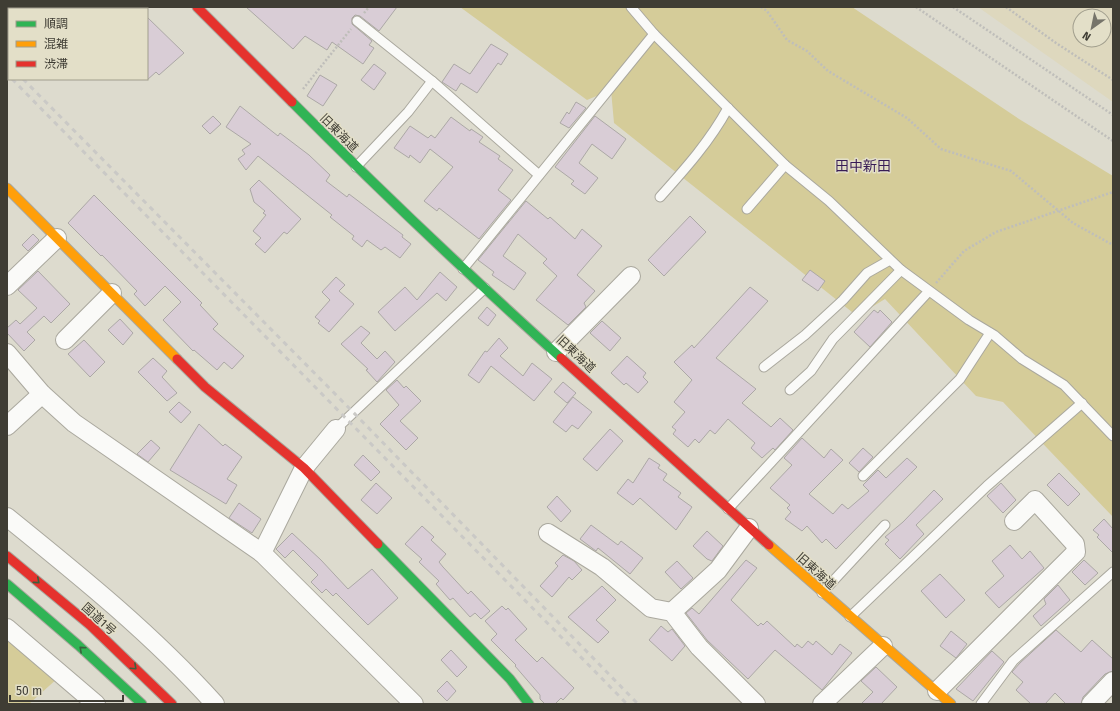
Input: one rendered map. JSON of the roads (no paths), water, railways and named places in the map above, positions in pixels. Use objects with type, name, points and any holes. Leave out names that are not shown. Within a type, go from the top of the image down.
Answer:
[{"type":"main road","name":"旧東海道","points":[[197,7],[356,168],[463,269],[749,528],[951,704]]},
{"type":"main road","points":[[7,188],[205,387],[304,468],[510,679],[529,704]]},
{"type":"main road","name":"国道1号","points":[[7,556],[90,625],[172,704]]},
{"type":"main road","points":[[7,584],[78,645],[142,704]]},
{"type":"street","points":[[7,286],[56,238]]},
{"type":"street","points":[[556,352],[631,276]]},
{"type":"street","points":[[65,340],[112,293]]},
{"type":"street","points":[[7,353],[42,394],[74,423],[262,553],[405,701]]},
{"type":"street","points":[[7,426],[42,394]]},
{"type":"street","points":[[262,553],[304,468],[336,429]]},
{"type":"street","points":[[937,691],[1076,552],[1075,544],[1035,500],[1014,521]]},
{"type":"street","points":[[7,517],[91,585],[143,631],[215,704]]},
{"type":"street","points":[[672,612],[718,570],[749,528]]},
{"type":"street","points":[[548,532],[602,567],[651,608],[672,612],[699,646],[756,704]]},
{"type":"street","points":[[7,628],[96,704]]},
{"type":"street","points":[[822,704],[883,646]]},
{"type":"street","points":[[1091,704],[1113,681]]},
{"type":"lane","points":[[631,7],[654,34],[785,165],[829,202],[901,270],[990,333],[1022,359],[1064,385],[1113,436]]},
{"type":"lane","points":[[357,21],[432,81],[539,175]]},
{"type":"lane","points":[[463,269],[654,34]]},
{"type":"lane","points":[[356,168],[408,112],[432,81]]},
{"type":"lane","points":[[660,196],[698,155],[717,128],[728,108]]},
{"type":"lane","points":[[747,209],[785,165]]},
{"type":"lane","points":[[764,367],[827,315],[843,300],[867,273],[890,260]]},
{"type":"lane","points":[[790,390],[811,371],[833,339],[901,270]]},
{"type":"lane","points":[[336,429],[485,288]]},
{"type":"lane","points":[[728,509],[929,291]]},
{"type":"lane","points":[[863,476],[960,379],[990,333]]},
{"type":"lane","points":[[850,617],[987,486],[1082,403]]},
{"type":"lane","points":[[822,593],[885,525]]},
{"type":"lane","points":[[981,704],[1013,661],[1113,572]]},
{"type":"railway","points":[[13,80],[627,704]]},
{"type":"railway","points":[[24,80],[353,412],[638,704]]},
{"type":"district","name":"田中新田","points":[[863,166]]}]
